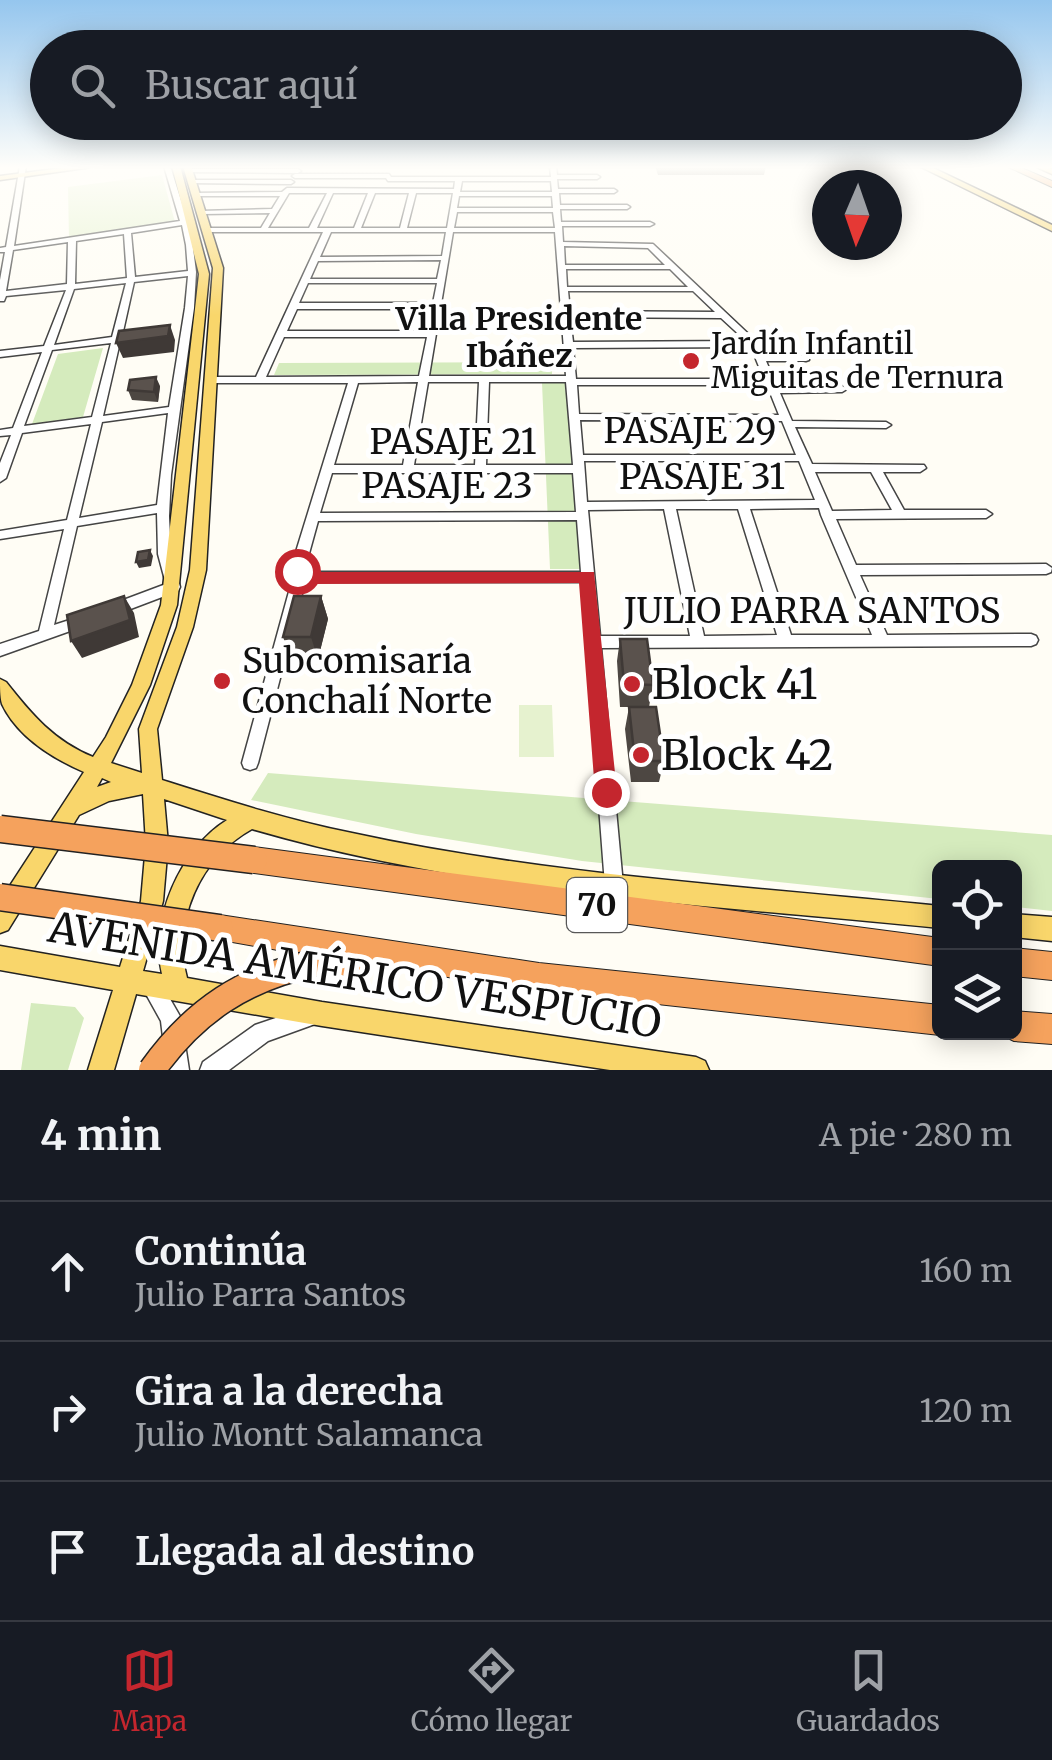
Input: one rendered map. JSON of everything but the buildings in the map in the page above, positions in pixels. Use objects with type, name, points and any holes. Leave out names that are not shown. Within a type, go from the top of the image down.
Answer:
[{"type":"highway","name":"70","points":[[0,830],[932,951]]},
{"type":"highway","name":"70","points":[[0,897],[627,988],[932,1019]]},
{"type":"highway","points":[[152,1070],[180,1032],[214,1002],[256,978],[316,962],[398,957]]},
{"type":"highway","points":[[1022,963],[1052,966]]},
{"type":"highway","points":[[1022,1027],[1052,1029]]},
{"type":"main road","points":[[0,922],[76,807],[142,685],[173,587],[204,274],[195,216]]},
{"type":"main road","points":[[101,1070],[141,981],[155,882],[147,740],[185,628],[198,570],[218,268],[203,216]]},
{"type":"main road","points":[[1027,216],[1052,228]]},
{"type":"main road","points":[[0,687],[50,744],[100,766],[250,819],[355,847],[614,885],[932,916]]},
{"type":"main road","points":[[76,807],[117,789],[151,785]]},
{"type":"main road","points":[[178,987],[169,950],[187,889],[214,841],[250,819]]},
{"type":"main road","points":[[1022,926],[1052,930]]},
{"type":"main road","name":"AVENIDA AMÉRICO VESPUCIO","points":[[0,958],[322,1014],[696,1070]]},
{"type":"street","points":[[16,216],[2,298],[192,273]]},
{"type":"street","points":[[0,650],[173,587],[164,558],[164,508],[192,273],[181,216]]},
{"type":"street","points":[[263,230],[272,216]]},
{"type":"street","points":[[312,230],[319,216]]},
{"type":"street","points":[[358,230],[363,216]]},
{"type":"street","points":[[403,230],[407,216]]},
{"type":"street","points":[[408,469],[453,216]]},
{"type":"street","points":[[557,216],[614,885]]},
{"type":"street","points":[[0,253],[183,223]]},
{"type":"street","points":[[207,230],[450,230],[650,224]]},
{"type":"street","points":[[260,380],[328,230]]},
{"type":"street","points":[[45,634],[130,279],[127,231]]},
{"type":"street","points":[[0,478],[71,286],[72,239]]},
{"type":"street","points":[[560,244],[644,244],[754,344],[882,640]]},
{"type":"street","points":[[315,259],[444,258]]},
{"type":"street","points":[[561,267],[672,267]]},
{"type":"street","points":[[305,282],[440,281]]},
{"type":"street","points":[[563,289],[697,289]]},
{"type":"street","points":[[294,306],[436,306]]},
{"type":"street","points":[[565,314],[724,314]]},
{"type":"street","points":[[168,333],[185,330]]},
{"type":"street","points":[[281,334],[431,334]]},
{"type":"street","points":[[0,354],[132,337]]},
{"type":"street","points":[[568,344],[754,344]]},
{"type":"street","points":[[760,358],[806,358]]},
{"type":"street","points":[[210,380],[484,379],[842,390]]},
{"type":"street","points":[[480,469],[484,379]]},
{"type":"street","points":[[250,763],[300,577],[297,571],[354,380]]},
{"type":"street","points":[[0,433],[176,409]]},
{"type":"street","points":[[574,418],[886,424]]},
{"type":"street","name":"PASAJE 29","points":[[578,464],[805,463],[920,468]]},
{"type":"street","name":"PASAJE 21","points":[[327,469],[480,469],[578,464]]},
{"type":"street","points":[[875,468],[900,514]]},
{"type":"street","points":[[743,504],[786,641]]},
{"type":"street","name":"PASAJE 31","points":[[582,511],[743,504],[900,514],[986,514]]},
{"type":"street","points":[[668,505],[698,642]]},
{"type":"street","points":[[0,535],[164,508]]},
{"type":"street","name":"PASAJE 23","points":[[313,517],[582,511]]},
{"type":"street","points":[[851,570],[1046,569]]},
{"type":"street","name":"JULIO PARRA SANTOS","points":[[300,577],[588,576]]},
{"type":"street","name":"JULIO PARRA SANTOS","points":[[593,642],[1031,640]]},
{"type":"street","points":[[141,981],[171,1018],[178,1070]]},
{"type":"street","points":[[211,1070],[262,1032],[322,1014]]},
{"type":"green space","points":[[69,216],[173,216],[175,222],[69,239]]},
{"type":"green space","points":[[103,348],[83,417],[32,424],[58,354]]},
{"type":"green space","points":[[552,362],[552,374],[274,375],[279,363]]},
{"type":"green space","points":[[542,383],[565,383],[581,569],[550,569]]},
{"type":"green space","points":[[519,705],[552,705],[554,757],[519,757]]},
{"type":"green space","points":[[268,773],[1052,835],[1052,911],[1022,908],[1022,860],[932,860],[932,898],[582,861],[416,834],[251,800]]},
{"type":"green space","points":[[31,1003],[75,1007],[84,1018],[68,1070],[21,1070]]},
{"type":"place","name":"Jardín Infantil Miguitas de Ternura","points":[[691,361]]},
{"type":"place","name":"Subcomisaría Conchalí Norte","points":[[222,681]]},
{"type":"place","name":"Block 41","points":[[632,684]]},
{"type":"place","name":"Block 42","points":[[641,755]]},
{"type":"district","name":"Villa Presidente Ibáñez","points":[[519,338]]},
{"type":"route","points":[[297,571],[306,578],[588,576],[606,792]]}]
